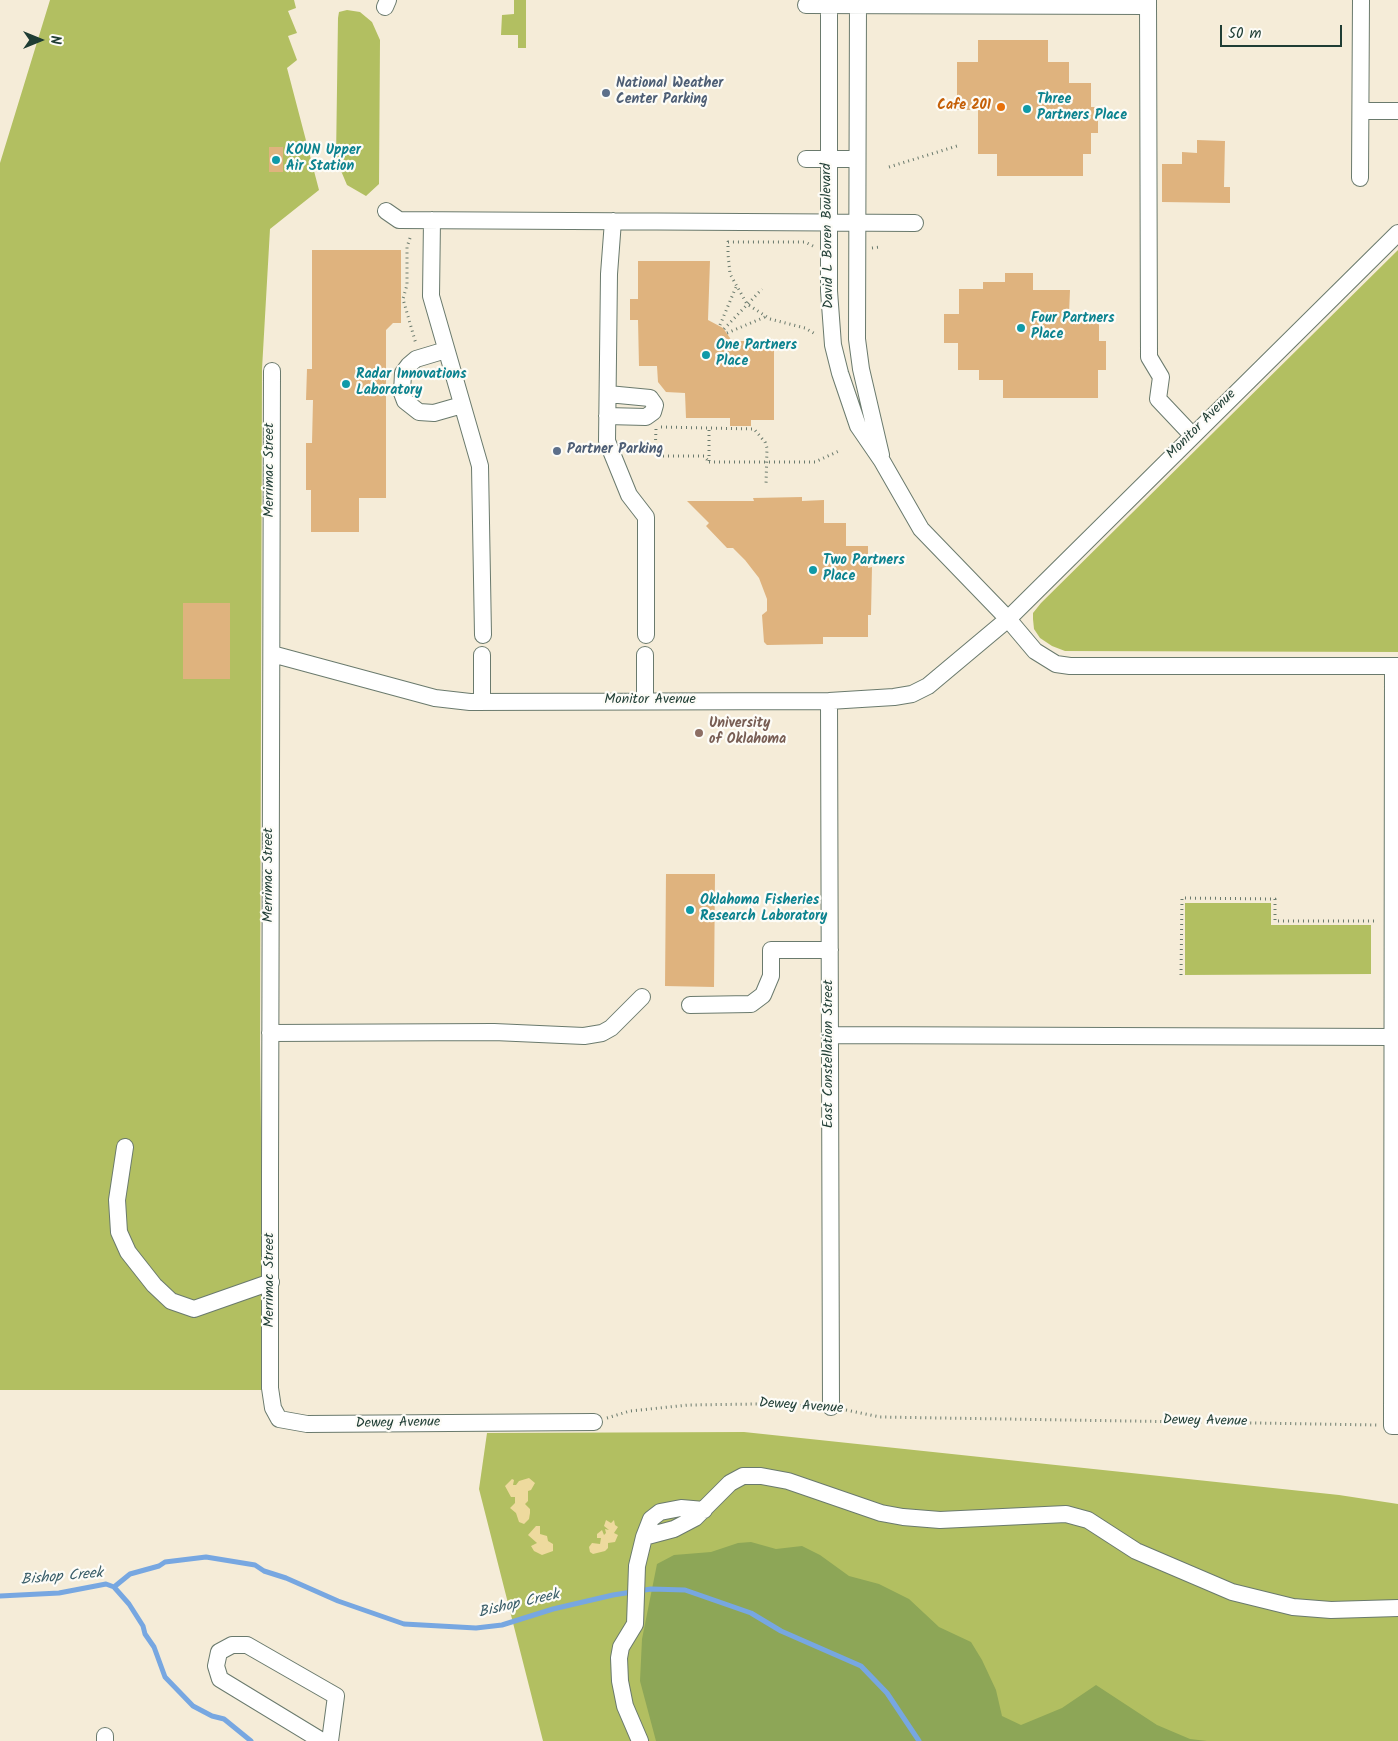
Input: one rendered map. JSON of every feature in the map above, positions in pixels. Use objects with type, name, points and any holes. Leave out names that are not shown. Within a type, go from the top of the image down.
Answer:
[{"type":"street","points":[[1360,178],[1361,0]]},
{"type":"street","points":[[806,5],[828,3],[1148,3],[1149,356],[1160,378],[1158,399],[1192,435]]},
{"type":"street","name":"David L Boren Boulevard","points":[[828,3],[828,222],[831,316],[833,345],[846,394],[858,426],[882,461],[921,529],[1008,619]]},
{"type":"street","name":"David L Boren Boulevard","points":[[858,3],[856,316],[861,369],[882,461]]},
{"type":"street","points":[[1360,111],[1398,111]]},
{"type":"street","points":[[806,159],[857,159]]},
{"type":"street","points":[[386,211],[399,220],[915,223]]},
{"type":"street","points":[[432,220],[431,296],[480,466],[483,635]]},
{"type":"street","points":[[613,221],[609,274],[607,441],[629,495],[646,517],[646,634]]},
{"type":"street","name":"Monitor Avenue","points":[[272,654],[435,698],[482,702],[829,700],[871,699],[912,694],[928,686],[950,669],[1008,619],[1398,232]]},
{"type":"street","points":[[831,316],[856,316]]},
{"type":"street","points":[[446,350],[416,359],[409,365],[403,373],[402,393],[405,401],[419,412],[434,412],[462,405]]},
{"type":"street","name":"Merrimac Street","points":[[271,1378],[272,371]]},
{"type":"street","points":[[607,416],[646,417],[653,412],[655,405],[650,398],[608,394]]},
{"type":"street","points":[[1008,619],[1035,651],[1056,664],[1070,666],[1395,666],[1392,920],[1395,1426]]},
{"type":"street","points":[[482,655],[482,702]]},
{"type":"street","points":[[645,655],[645,702]]},
{"type":"street","name":"East Constellation Street","points":[[829,700],[831,1407]]},
{"type":"street","points":[[690,1005],[751,1004],[763,995],[771,976],[771,950],[830,950]]},
{"type":"street","points":[[270,1032],[494,1032],[584,1036],[602,1033],[610,1028],[642,997]]},
{"type":"street","points":[[830,1035],[1392,1036]]},
{"type":"street","points":[[125,1147],[117,1200],[119,1232],[128,1252],[154,1285],[171,1301],[194,1308],[271,1282]]},
{"type":"street","name":"Dewey Avenue","points":[[271,1378],[270,1388],[275,1414],[279,1419],[287,1421],[338,1425],[594,1422]]},
{"type":"street","points":[[640,1741],[626,1706],[620,1681],[621,1646],[635,1624],[637,1566],[644,1536],[674,1529],[695,1518],[736,1478],[750,1475],[788,1481],[827,1492],[881,1513],[903,1517],[948,1520],[1066,1514],[1088,1520],[1136,1551],[1232,1592],[1277,1604],[1303,1608],[1331,1610],[1398,1608]]},
{"type":"street","points":[[322,1741],[220,1679],[216,1666],[220,1652],[232,1645],[248,1645],[336,1696],[330,1741]]},
{"type":"path","points":[[889,167],[957,146]]},
{"type":"path","points":[[410,238],[407,247],[407,285],[403,299],[417,345]]},
{"type":"path","points":[[810,244],[805,242],[728,242],[730,274],[748,304],[765,317],[810,330],[820,340]]},
{"type":"path","points":[[720,325],[736,286]]},
{"type":"path","points":[[724,329],[762,289]]},
{"type":"path","points":[[727,333],[765,317]]},
{"type":"path","points":[[709,462],[704,456],[655,456],[655,430],[660,427],[754,429],[765,442],[767,461],[766,486]]},
{"type":"path","points":[[709,462],[710,427]]},
{"type":"path","points":[[709,462],[815,462],[841,450]]},
{"type":"path","points":[[1182,975],[1182,898],[1275,899],[1275,921],[1392,920]]},
{"type":"path","name":"Dewey Avenue","points":[[594,1422],[630,1411],[688,1405],[756,1404],[831,1407],[880,1417],[1395,1426]]},
{"type":"green space","points":[[50,0],[294,0],[296,8],[288,11],[297,33],[288,36],[297,60],[287,68],[319,190],[270,229],[262,369],[260,1043],[264,1390],[0,1390],[0,163]]},
{"type":"green space","points":[[514,0],[526,0],[526,48],[518,48],[518,35],[501,35],[502,15],[514,14]]},
{"type":"green space","points":[[347,10],[360,12],[372,22],[380,40],[379,184],[366,196],[347,185],[336,159],[338,18],[339,12]]},
{"type":"green space","points":[[1398,250],[1398,652],[1065,651],[1052,646],[1040,638],[1034,629],[1033,613],[1041,603]]},
{"type":"green space","points":[[1185,903],[1271,903],[1271,925],[1371,925],[1371,974],[1185,975]]},
{"type":"green space","points":[[744,1432],[1339,1495],[1398,1504],[1398,1741],[543,1741],[479,1489],[487,1433]]},
{"type":"green space","points":[[751,1542],[776,1549],[802,1546],[820,1555],[849,1576],[879,1584],[909,1599],[939,1627],[971,1642],[996,1690],[1002,1716],[1021,1725],[1062,1708],[1096,1685],[1157,1725],[1190,1739],[1207,1741],[656,1741],[640,1681],[642,1639],[657,1564],[674,1555],[711,1552],[738,1543]]},
{"type":"sand","points":[[529,1478],[535,1483],[531,1490],[528,1491],[528,1501],[525,1504],[530,1509],[530,1513],[529,1519],[524,1524],[519,1522],[516,1513],[510,1508],[515,1503],[515,1497],[511,1497],[505,1486],[512,1479],[514,1480],[513,1485],[516,1485],[519,1481]]},
{"type":"sand","points":[[606,1520],[611,1523],[614,1520],[615,1525],[618,1527],[614,1533],[618,1535],[615,1542],[608,1543],[608,1548],[605,1551],[593,1554],[590,1552],[589,1547],[592,1543],[600,1544],[601,1538],[597,1538],[597,1534],[602,1530],[604,1535],[606,1533],[605,1529],[609,1530],[604,1526]]},
{"type":"sand","points":[[536,1526],[540,1526],[540,1534],[547,1536],[548,1541],[553,1544],[553,1551],[542,1555],[534,1551],[531,1546],[537,1543],[528,1535]]},
{"type":"building","name":"Three Partners Place","points":[[978,40],[1048,40],[1048,62],[1069,62],[1069,83],[1091,83],[1091,107],[1098,107],[1098,133],[1091,133],[1091,154],[1083,154],[1083,176],[997,176],[997,154],[978,154],[978,110],[957,110],[957,62],[978,62]]},
{"type":"building","points":[[1197,140],[1225,141],[1224,187],[1230,187],[1230,203],[1162,202],[1162,164],[1182,164],[1182,152],[1197,153]]},
{"type":"building","name":"KOUN Upper Air Station","points":[[269,147],[283,147],[283,172],[269,172]]},
{"type":"building","name":"Radar Innovations Laboratory","points":[[312,250],[401,250],[401,323],[393,323],[386,330],[386,498],[359,498],[359,532],[311,532],[311,490],[306,490],[306,443],[312,443],[313,400],[306,400],[307,369],[312,369]]},
{"type":"building","name":"One Partners Place","points":[[638,261],[710,261],[708,320],[723,328],[732,341],[774,341],[774,420],[751,420],[751,426],[730,426],[730,418],[686,418],[685,393],[666,392],[658,382],[657,366],[639,366],[638,320],[630,320],[630,299],[638,299]]},
{"type":"building","name":"Four Partners Place","points":[[1005,273],[1033,273],[1033,290],[1070,290],[1069,314],[1099,314],[1099,341],[1106,341],[1106,370],[1098,370],[1098,398],[1003,398],[1003,380],[979,380],[979,370],[958,370],[958,343],[944,343],[944,314],[959,314],[959,289],[983,289],[983,282],[1005,282]]},
{"type":"building","name":"Two Partners Place","points":[[802,497],[802,501],[824,500],[824,523],[846,523],[846,546],[868,546],[868,568],[872,567],[871,615],[868,615],[868,637],[823,637],[823,644],[767,645],[764,642],[762,615],[767,611],[767,599],[759,578],[733,548],[727,548],[706,526],[709,523],[687,501],[754,501],[753,498]]},
{"type":"building","points":[[183,603],[230,603],[230,679],[183,679]]},
{"type":"building","name":"Oklahoma Fisheries Research Laboratory","points":[[666,874],[715,874],[714,987],[665,986]]},
{"type":"waterway","name":"Bishop Creek","points":[[114,1587],[130,1574],[159,1566],[165,1562],[206,1557],[255,1565],[264,1571],[286,1578],[338,1601],[404,1624],[476,1628],[502,1625],[553,1609],[613,1595],[651,1589],[685,1590],[751,1613],[781,1631],[861,1666],[887,1693],[919,1741]]},
{"type":"waterway","points":[[0,1596],[59,1593],[106,1584],[114,1587],[129,1604],[143,1626],[145,1634],[154,1647],[165,1677],[193,1706],[212,1716],[224,1719],[251,1741]]},
{"type":"place","name":"National Weather Center Parking","points":[[606,93]]},
{"type":"place","name":"Cafe 201","points":[[1001,107]]},
{"type":"place","name":"Three Partners Place","points":[[1027,109]]},
{"type":"place","name":"KOUN Upper Air Station","points":[[276,160]]},
{"type":"place","name":"Four Partners Place","points":[[1021,328]]},
{"type":"place","name":"One Partners Place","points":[[706,355]]},
{"type":"place","name":"Radar Innovations Laboratory","points":[[346,384]]},
{"type":"place","name":"Partner Parking","points":[[557,451]]},
{"type":"place","name":"Two Partners Place","points":[[813,570]]},
{"type":"place","name":"University of Oklahoma","points":[[699,733]]},
{"type":"place","name":"Oklahoma Fisheries Research Laboratory","points":[[690,910]]}]
